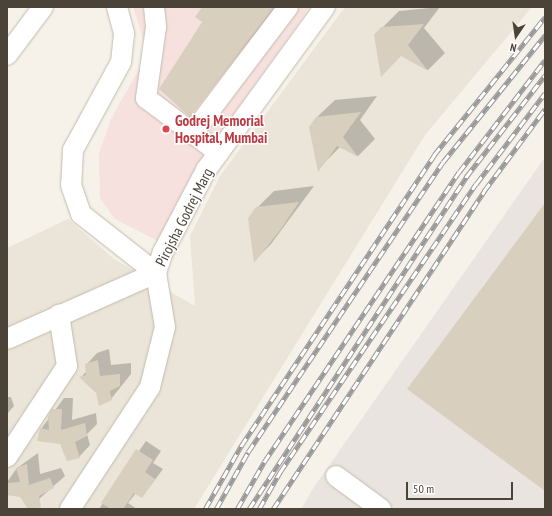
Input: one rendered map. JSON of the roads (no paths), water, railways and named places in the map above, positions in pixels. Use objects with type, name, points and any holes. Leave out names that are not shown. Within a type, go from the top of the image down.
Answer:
[{"type":"street","points":[[7,55],[43,7]]},
{"type":"street","points":[[7,339],[156,273],[81,214],[71,185],[73,150],[121,62],[124,34],[117,7]]},
{"type":"street","points":[[154,7],[156,27],[146,98],[219,153]]},
{"type":"street","points":[[192,134],[288,7]]},
{"type":"street","name":"Pirojsha Godrej Marg","points":[[70,509],[150,386],[165,327],[156,273],[163,252],[219,153],[325,7]]},
{"type":"street","points":[[7,457],[67,366],[58,316]]},
{"type":"street","points":[[336,476],[381,509]]},
{"type":"railway","points":[[205,509],[241,446],[434,155],[545,17]]},
{"type":"railway","points":[[216,509],[248,452],[443,162],[545,35]]},
{"type":"railway","points":[[237,509],[264,462],[459,172],[545,60]]},
{"type":"railway","points":[[249,509],[466,177],[545,75]]},
{"type":"railway","points":[[259,509],[280,472],[476,184],[545,93]]},
{"type":"railway","points":[[273,509],[484,191],[545,109]]},
{"type":"place","name":"Godrej Memorial Hospital, Mumbai","points":[[166,129]]}]
